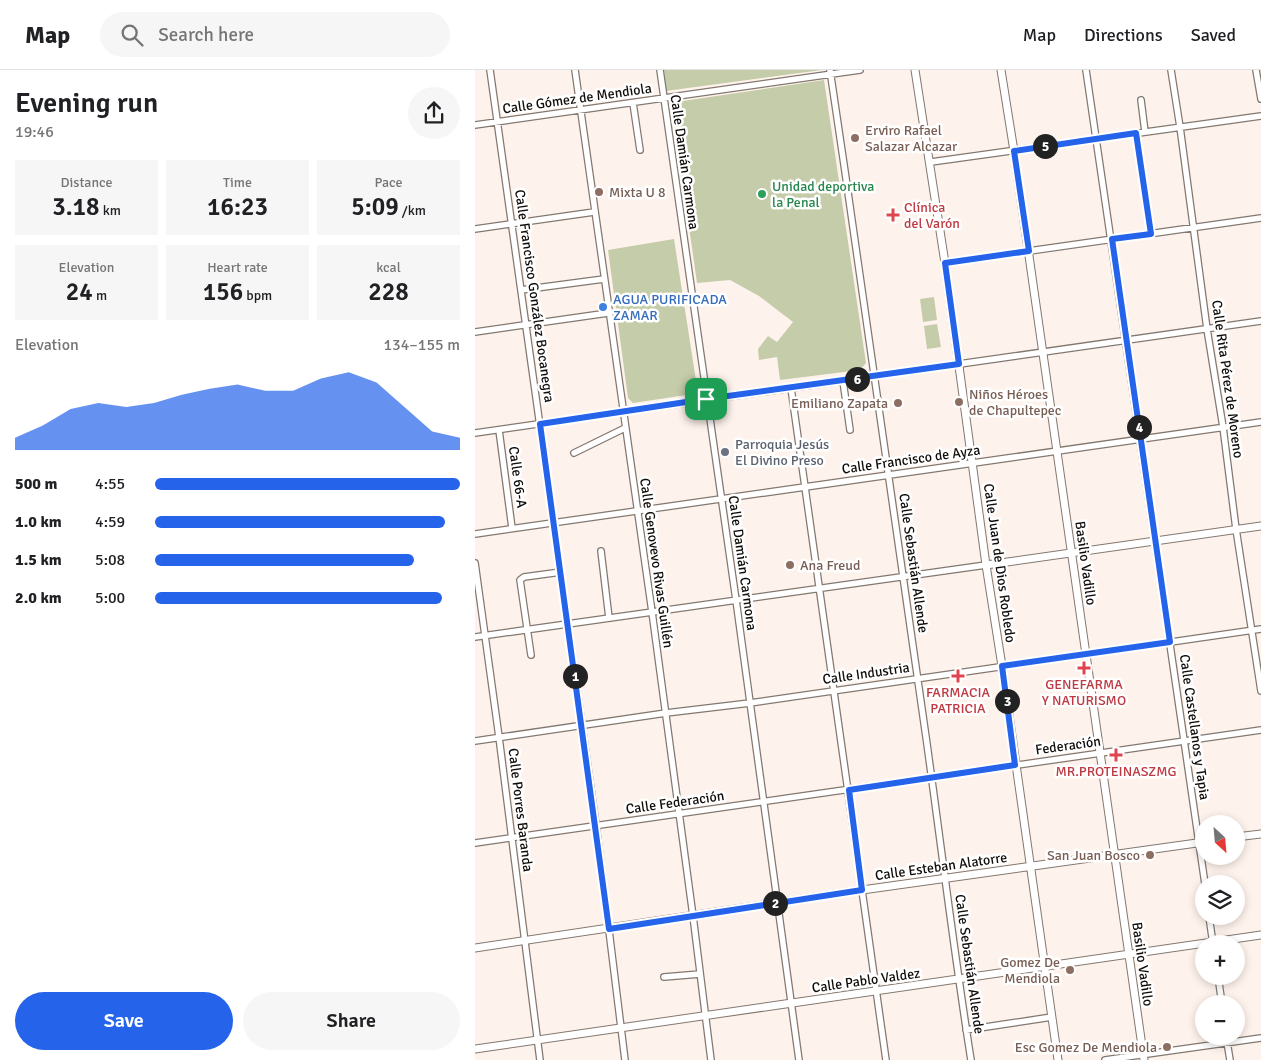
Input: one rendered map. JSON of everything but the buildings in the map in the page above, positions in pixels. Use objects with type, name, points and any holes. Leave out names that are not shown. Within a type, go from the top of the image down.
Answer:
[{"type":"street","name":"Calle Francisco González Bocanegra","points":[[490,70],[596,825],[625,1060]]},
{"type":"street","name":"Calle Genovevo Rivas Guillén","points":[[575,70],[666,713],[711,1060]]},
{"type":"street","name":"Calle Damián Carmona","points":[[660,70],[736,600],[799,1060]]},
{"type":"street","name":"Calle Gómez de Mendiola","points":[[475,125],[633,103],[830,72],[860,70]]},
{"type":"street","name":"Calle Juan de Dios Robledo","points":[[915,70],[931,162],[973,462],[985,565],[1002,666],[1059,1060]]},
{"type":"street","name":"Basilio Vadillo","points":[[1001,70],[1029,251],[1144,1057]]},
{"type":"street","name":"Calle Castellanos y Tapia","points":[[1086,70],[1196,815]]},
{"type":"street","name":"Calle Rita Pérez de Moreno","points":[[1171,70],[1207,329],[1261,691]]},
{"type":"street","points":[[1256,70],[1261,99]]},
{"type":"street","name":"Calle Sebastián Allende","points":[[830,72],[875,376],[946,878],[958,980],[971,1060]]},
{"type":"street","points":[[1141,100],[1145,132]]},
{"type":"street","points":[[633,103],[640,150]]},
{"type":"street","points":[[931,162],[1261,116]]},
{"type":"street","points":[[1136,133],[1151,234]]},
{"type":"street","points":[[475,229],[594,212]]},
{"type":"street","points":[[945,263],[1261,218]]},
{"type":"street","points":[[521,290],[604,279]]},
{"type":"street","points":[[475,332],[608,313]]},
{"type":"street","points":[[475,433],[1261,321]]},
{"type":"street","points":[[843,381],[850,430]]},
{"type":"street","points":[[791,388],[886,1060]]},
{"type":"street","name":"Calle Francisco de Ayza","points":[[475,534],[1261,422]]},
{"type":"street","points":[[574,452],[625,428]]},
{"type":"street","name":"Calle 66-A","points":[[499,430],[512,528]]},
{"type":"street","points":[[475,637],[1261,526]]},
{"type":"street","points":[[601,551],[609,618]]},
{"type":"street","name":"Calle Porres Baranda","points":[[475,563],[540,1060]]},
{"type":"street","points":[[531,655],[521,579],[561,572]]},
{"type":"street","name":"Calle Industria","points":[[475,741],[1261,629]]},
{"type":"street","name":"Federación","points":[[878,785],[1261,730]]},
{"type":"street","name":"Calle Federación","points":[[475,843],[878,785]]},
{"type":"street","points":[[1245,836],[1261,834]]},
{"type":"street","name":"Calle Esteban Alatorre","points":[[475,948],[1195,843]]},
{"type":"street","name":"Calle Pablo Valdez","points":[[1245,938],[1261,935]]},
{"type":"street","name":"Calle Pablo Valdez","points":[[475,1050],[1195,946]]},
{"type":"street","points":[[664,977],[700,974]]},
{"type":"street","points":[[966,1030],[1053,1017]]},
{"type":"street","points":[[1245,1038],[1261,1038]]},
{"type":"street","points":[[1105,1060],[1144,1057],[1199,1045]]},
{"type":"street","points":[[1228,1045],[1230,1060]]},
{"type":"green space","points":[[664,70],[822,70],[666,91]]},
{"type":"green space","name":"Unidad deportiva la Penal","points":[[824,80],[866,363],[860,370],[780,380],[777,357],[759,360],[758,349],[768,336],[777,342],[793,322],[759,296],[730,280],[697,283],[672,107],[676,102]]},
{"type":"green space","points":[[674,239],[697,387],[693,394],[633,403],[628,398],[608,250]]},
{"type":"green space","points":[[934,297],[937,320],[923,322],[920,299]]},
{"type":"green space","points":[[937,324],[941,347],[927,349],[924,326]]},
{"type":"place","name":"Erviro Rafael Salazar Alcazar","points":[[855,138]]},
{"type":"place","name":"Mixta U 8","points":[[599,192]]},
{"type":"place","name":"Unidad deportiva la Penal","points":[[762,194]]},
{"type":"place","name":"Clínica del Varón","points":[[893,215]]},
{"type":"place","name":"AGUA PURIFICADA ZAMAR","points":[[603,307]]},
{"type":"place","name":"Niños Héroes de Chapultepec","points":[[959,402]]},
{"type":"place","name":"Emiliano Zapata","points":[[898,403]]},
{"type":"place","name":"Parroquia Jesús El Divino Preso","points":[[725,452]]},
{"type":"place","name":"Ana Freud","points":[[790,565]]},
{"type":"place","name":"GENEFARMA Y NATURISMO","points":[[1084,668]]},
{"type":"place","name":"FARMACIA PATRICIA","points":[[958,676]]},
{"type":"place","name":"MR.PROTEINASZMG","points":[[1116,755]]},
{"type":"place","name":"San Juan Bosco","points":[[1150,855]]},
{"type":"place","name":"Gomez De Mendiola","points":[[1070,970]]},
{"type":"place","name":"Esc Gomez De Mendiola","points":[[1167,1047]]},
{"type":"route","points":[[1136,133],[1151,234],[1112,239],[1170,642],[1002,666],[1015,765],[849,790],[862,890],[609,929],[540,424],[706,399],[959,364],[945,263],[1029,251],[1014,151],[1136,133]]}]
